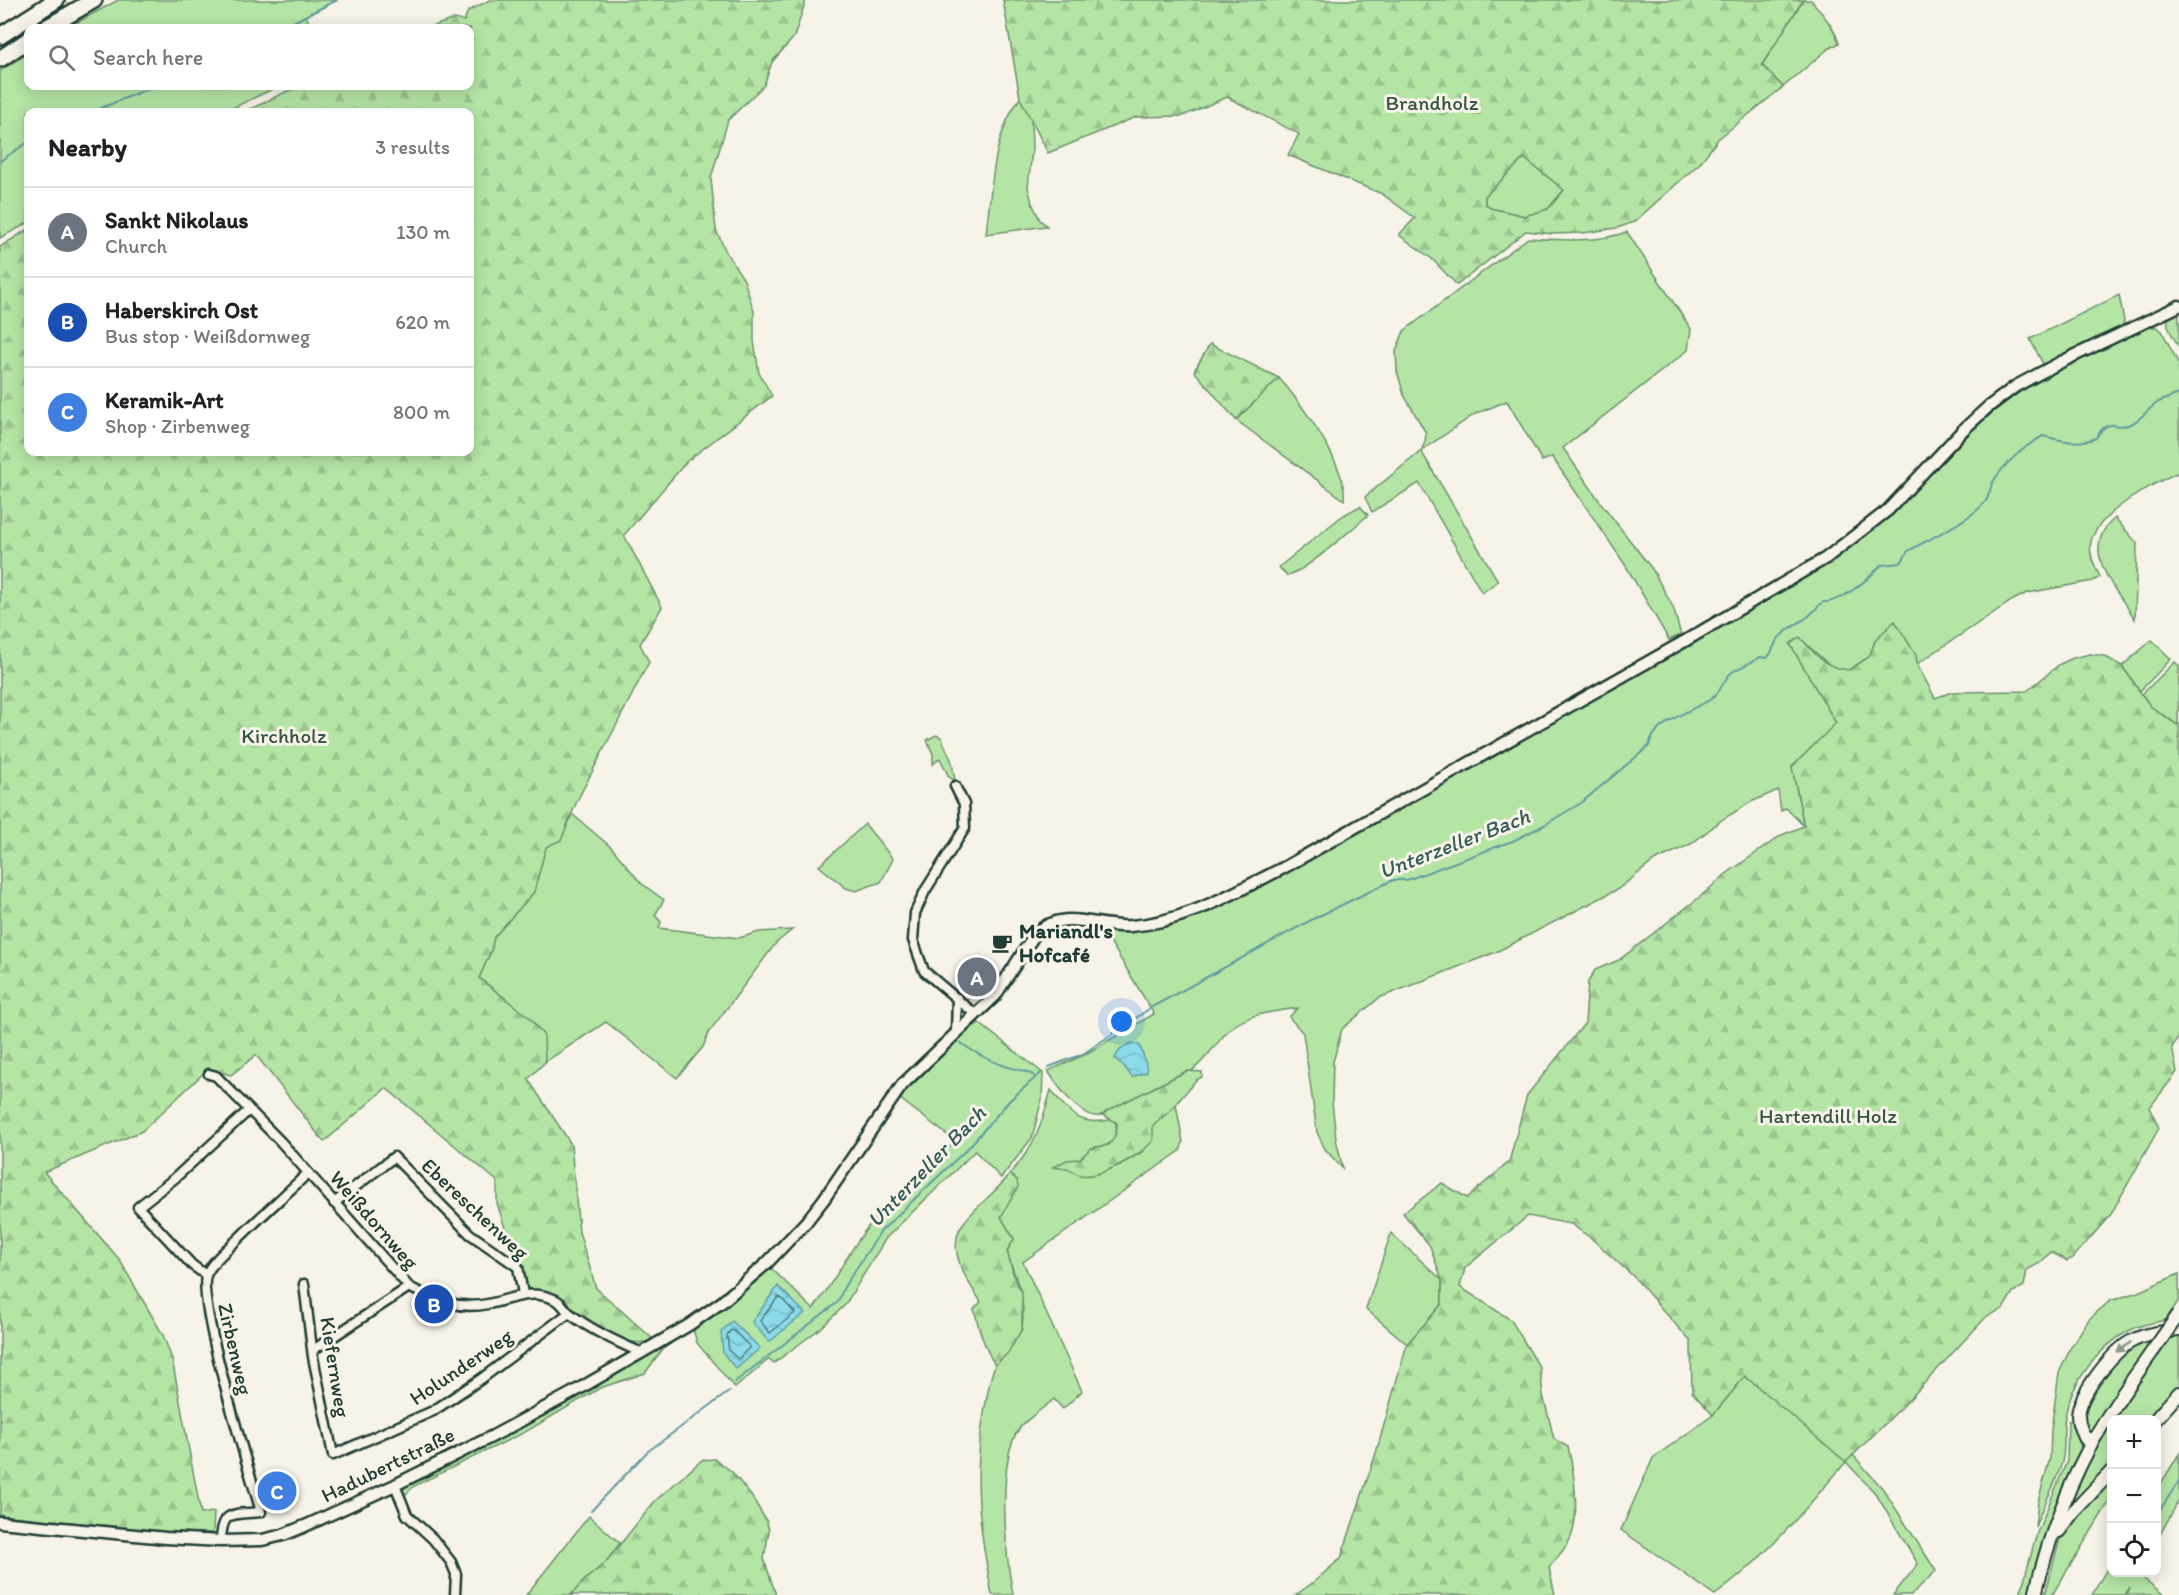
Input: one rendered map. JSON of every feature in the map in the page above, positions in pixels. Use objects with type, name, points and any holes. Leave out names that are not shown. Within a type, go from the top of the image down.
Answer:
[{"type":"highway","points":[[0,36],[56,0]]},
{"type":"highway","points":[[53,24],[94,0]]},
{"type":"highway","points":[[0,59],[24,43]]},
{"type":"main road","points":[[2035,1595],[2048,1547],[2091,1445],[2179,1314]]},
{"type":"main road","points":[[2091,1445],[2080,1426],[2079,1408],[2107,1362],[2120,1349],[2134,1340],[2158,1332],[2179,1330]]},
{"type":"main road","points":[[2159,1415],[2179,1393]]},
{"type":"main road","points":[[2048,1547],[2065,1522],[2107,1476]]},
{"type":"street","name":"Hadubertstraße","points":[[0,1522],[221,1541],[262,1540],[283,1535],[395,1485],[493,1436],[642,1353],[722,1302],[767,1263],[806,1222],[902,1085],[995,996],[1035,934],[1043,927],[1057,920],[1077,920],[1105,926],[1150,924],[1181,916],[1225,898],[1285,867],[1713,625],[1826,558],[1888,510],[1964,430],[1988,407],[2016,386],[2179,306]]},
{"type":"street","points":[[955,786],[964,804],[965,828],[925,891],[915,913],[913,940],[924,971],[976,1015]]},
{"type":"street","points":[[956,1032],[957,998]]},
{"type":"street","name":"Weißdornweg","points":[[209,1074],[216,1076],[281,1142],[409,1287],[432,1299],[458,1305],[488,1304],[523,1294],[557,1300],[569,1313],[614,1341],[642,1353]]},
{"type":"street","points":[[249,1110],[175,1178],[138,1207],[192,1265],[206,1275],[218,1257],[308,1173]]},
{"type":"street","name":"Ebereschenweg","points":[[334,1203],[394,1157],[470,1234],[518,1267],[523,1294]]},
{"type":"street","name":"Zirbenweg","points":[[206,1275],[204,1293],[211,1329],[261,1512],[232,1515],[225,1518],[222,1524],[221,1541]]},
{"type":"street","name":"Kiefernweg","points":[[304,1284],[321,1400],[333,1455]]},
{"type":"street","points":[[313,1350],[409,1287]]},
{"type":"street","name":"Holunderweg","points":[[333,1455],[433,1411],[481,1379],[569,1313]]},
{"type":"street","points":[[395,1485],[407,1515],[433,1539],[451,1562],[456,1574],[455,1595]]},
{"type":"green space","points":[[118,0],[337,0],[306,16],[310,24],[74,24]]},
{"type":"green space","name":"Kirchholz","points":[[490,0],[806,0],[794,37],[772,62],[764,85],[728,120],[711,178],[716,230],[727,254],[744,280],[754,311],[754,341],[759,373],[772,396],[687,461],[624,535],[662,607],[640,644],[649,662],[577,801],[561,840],[546,847],[534,892],[494,937],[491,951],[479,978],[530,1018],[544,1036],[545,1062],[528,1079],[571,1144],[579,1232],[596,1288],[654,1340],[642,1343],[620,1339],[569,1309],[525,1292],[497,1203],[497,1181],[386,1088],[324,1142],[256,1055],[231,1075],[207,1070],[142,1131],[44,1172],[119,1259],[163,1335],[172,1359],[201,1514],[214,1512],[213,1533],[168,1532],[0,1515],[0,247],[24,232],[24,456],[474,456],[474,108],[252,108],[290,90],[474,90],[474,24],[440,24],[454,19],[464,21],[468,11]]},
{"type":"green space","name":"Brandholz","points":[[1003,0],[1803,0],[1762,65],[1783,87],[1718,139],[1700,163],[1634,222],[1617,228],[1583,233],[1553,234],[1526,231],[1457,285],[1431,258],[1399,235],[1415,218],[1382,194],[1288,155],[1299,134],[1227,97],[1183,116],[1136,117],[1048,153],[1020,98]],"holes":[[[1524,158],[1564,190],[1548,209],[1525,216],[1490,208],[1485,203],[1485,196]]]},
{"type":"green space","points":[[1803,0],[1811,0],[1831,26],[1839,43],[1828,49],[1783,87],[1762,65]]},
{"type":"green space","points":[[24,56],[24,90],[271,90],[232,108],[24,108],[24,225],[0,238],[0,71]]},
{"type":"green space","points":[[1020,98],[1031,119],[1032,150],[1028,187],[1040,220],[1047,226],[986,234],[992,181],[999,146],[1011,113]]},
{"type":"green space","points":[[1524,158],[1564,190],[1548,209],[1525,216],[1490,208],[1485,203],[1485,196]]},
{"type":"green space","points":[[1627,232],[1691,329],[1688,350],[1563,448],[1601,503],[1652,569],[1673,607],[1681,635],[1669,640],[1626,566],[1552,457],[1542,461],[1507,401],[1475,414],[1421,451],[1426,433],[1404,395],[1397,371],[1396,351],[1404,331],[1528,238],[1590,239]]},
{"type":"green space","points":[[2119,295],[2124,321],[2122,327],[2045,364],[2042,362],[2030,339]]},
{"type":"green space","points":[[2179,310],[2179,347],[2168,322],[2169,317]]},
{"type":"green space","points":[[2151,327],[2157,327],[2162,331],[2179,365],[2179,472],[2156,483],[2116,509],[2096,530],[2090,551],[2100,577],[2093,581],[2027,593],[1917,664],[1916,655],[1876,639],[1869,657],[1849,670],[1832,668],[1800,638],[1790,644],[1837,723],[1792,767],[1804,826],[1786,808],[1781,811],[1778,790],[1751,802],[1723,819],[1691,844],[1654,861],[1618,889],[1496,952],[1379,998],[1342,1029],[1333,1062],[1332,1101],[1336,1139],[1343,1169],[1325,1149],[1317,1132],[1303,1033],[1289,1017],[1298,1008],[1261,1014],[1243,1020],[1228,1031],[1201,1063],[1190,1072],[1186,1071],[1099,1116],[1082,1111],[1052,1078],[1048,1071],[1084,1055],[1154,1014],[1103,930],[1150,928],[1366,826],[1761,603],[1829,561],[1892,514],[1972,431],[2020,392],[2050,374]]},
{"type":"green space","points":[[1210,344],[1279,378],[1236,420],[1194,371]]},
{"type":"green space","points":[[1279,378],[1299,403],[1331,453],[1339,470],[1344,500],[1236,420]]},
{"type":"green space","points":[[1421,451],[1498,581],[1482,593],[1419,483],[1372,512],[1365,497]]},
{"type":"green space","points":[[1360,506],[1368,515],[1315,560],[1286,575],[1279,567],[1342,516]]},
{"type":"green space","points":[[2115,518],[2137,543],[2135,619],[2110,582],[2100,556],[2099,543],[2104,530]]},
{"type":"green space","name":"Hartendill Holz","points":[[1895,621],[1916,655],[1917,664],[1935,698],[1952,692],[2027,691],[2060,664],[2090,654],[2104,656],[2122,666],[2150,706],[2177,725],[2179,724],[2179,1037],[2172,1047],[2177,1072],[2150,1107],[2159,1128],[2111,1214],[2073,1258],[2067,1261],[2051,1252],[2040,1263],[2027,1270],[2024,1286],[2013,1292],[2003,1309],[1987,1316],[1906,1403],[1846,1462],[1745,1376],[1713,1415],[1692,1392],[1691,1342],[1634,1277],[1592,1239],[1571,1224],[1528,1216],[1465,1268],[1460,1287],[1511,1320],[1540,1368],[1543,1395],[1554,1439],[1568,1447],[1574,1480],[1575,1516],[1569,1541],[1549,1568],[1555,1595],[1296,1595],[1341,1558],[1376,1453],[1407,1344],[1442,1304],[1442,1280],[1430,1246],[1403,1213],[1442,1183],[1467,1198],[1509,1162],[1527,1095],[1585,1023],[1588,982],[1595,970],[1619,960],[1726,874],[1782,835],[1804,826],[1792,767],[1836,723],[1790,644],[1800,637],[1821,660],[1840,669],[1849,670],[1869,657],[1876,639]]},
{"type":"green space","points":[[2152,640],[2171,659],[2140,691],[2122,666]]},
{"type":"green space","points":[[2175,662],[2179,666],[2178,725],[2150,706],[2142,694]]},
{"type":"green space","points":[[936,735],[941,737],[952,762],[955,781],[949,777],[940,758],[933,764],[933,754],[927,740]]},
{"type":"green space","points":[[572,814],[612,848],[641,883],[664,900],[655,915],[661,922],[659,928],[739,938],[759,932],[792,930],[776,943],[709,1032],[703,1047],[677,1078],[606,1022],[545,1062],[543,1035],[530,1018],[479,978],[491,951],[494,937],[534,892],[546,846],[561,840]]},
{"type":"green space","points":[[865,824],[893,859],[881,882],[856,891],[846,888],[819,866]]},
{"type":"green space","points":[[979,1023],[1043,1073],[1042,1099],[1032,1138],[1001,1178],[975,1151],[886,1238],[845,1305],[822,1327],[774,1363],[769,1359],[735,1388],[697,1343],[693,1329],[770,1267],[813,1309],[875,1218],[955,1141],[899,1098],[936,1057],[958,1037]]},
{"type":"green space","points":[[1187,1071],[1202,1072],[1202,1077],[1196,1080],[1172,1109],[1153,1125],[1153,1141],[1139,1153],[1109,1170],[1089,1175],[1080,1175],[1067,1168],[1053,1167],[1067,1160],[1080,1159],[1091,1148],[1109,1145],[1113,1140],[1117,1123],[1103,1115],[1107,1111]]},
{"type":"green space","points":[[1051,1090],[1070,1112],[1092,1122],[1113,1119],[1116,1129],[1114,1139],[1109,1144],[1091,1149],[1080,1159],[1054,1167],[1068,1169],[1080,1175],[1120,1165],[1144,1151],[1153,1126],[1176,1104],[1183,1142],[1180,1151],[1023,1262],[1082,1391],[1063,1409],[1054,1399],[1022,1425],[1012,1444],[1007,1463],[1005,1510],[1013,1595],[992,1595],[978,1491],[979,1448],[989,1384],[994,1368],[1017,1336],[1022,1326],[1023,1316],[1019,1288],[1007,1251],[1014,1239],[1001,1217],[1017,1180],[1010,1174],[1037,1135]]},
{"type":"green space","points":[[1010,1174],[1017,1180],[1018,1187],[1001,1217],[1014,1239],[1007,1251],[1015,1280],[1022,1292],[1022,1329],[1008,1353],[995,1365],[982,1338],[974,1309],[981,1302],[960,1265],[956,1245],[964,1222]]},
{"type":"green space","points":[[1391,1233],[1442,1280],[1442,1304],[1407,1344],[1366,1309]]},
{"type":"green space","points":[[2179,1274],[2179,1300],[2166,1320],[2139,1326],[2108,1345],[2088,1366],[2073,1390],[2065,1416],[2062,1462],[2035,1527],[2038,1502],[2050,1458],[2051,1430],[2059,1373],[2071,1347],[2089,1319],[2110,1301],[2138,1292]]},
{"type":"green space","points":[[686,1333],[662,1350],[645,1373],[600,1388],[525,1432],[414,1486],[402,1498],[403,1490],[409,1483]]},
{"type":"green space","points":[[2179,1336],[2179,1387],[2154,1415],[2116,1415],[2124,1401],[2172,1337]]},
{"type":"green space","points":[[2154,1338],[2121,1384],[2089,1438],[2081,1407],[2124,1350]]},
{"type":"green space","points":[[1745,1376],[1846,1461],[1853,1455],[1883,1489],[1936,1571],[1911,1595],[1893,1595],[1918,1564],[1876,1494],[1846,1462],[1768,1549],[1734,1581],[1715,1595],[1621,1530],[1653,1458],[1713,1415]]},
{"type":"green space","points":[[2072,1420],[2081,1448],[2042,1544],[2029,1595],[2020,1595],[2037,1533],[2067,1461],[2068,1421]]},
{"type":"green space","points":[[2107,1429],[2107,1468],[2080,1497],[2073,1501],[2072,1498]]},
{"type":"green space","points":[[2179,1454],[2179,1500],[2161,1533],[2161,1523],[2161,1483]]},
{"type":"green space","points":[[715,1459],[732,1472],[752,1497],[767,1522],[769,1531],[764,1559],[776,1595],[571,1595],[606,1562],[655,1501],[702,1460]]},
{"type":"green space","points":[[2107,1480],[2107,1506],[2052,1595],[2045,1595],[2059,1542],[2068,1522]]},
{"type":"green space","points":[[589,1516],[620,1543],[606,1562],[571,1595],[526,1595]]},
{"type":"green space","points":[[2107,1569],[2107,1577],[2142,1577],[2164,1595],[2127,1595],[2130,1587],[2125,1595],[2092,1595]]},
{"type":"water","points":[[1133,1043],[1140,1047],[1147,1072],[1132,1077],[1115,1059],[1122,1048]]},
{"type":"water","points":[[778,1286],[805,1313],[769,1342],[752,1322]]},
{"type":"water","points":[[732,1321],[760,1348],[736,1369],[723,1353],[721,1332]]},
{"type":"waterway","points":[[289,24],[337,0]]},
{"type":"waterway","points":[[102,108],[144,90]]},
{"type":"waterway","points":[[0,161],[24,145]]},
{"type":"waterway","name":"Unterzeller Bach","points":[[1049,1067],[1083,1054],[1152,1007],[1313,919],[1393,880],[1407,880],[1515,840],[1546,824],[1581,803],[1649,746],[1652,738],[1665,724],[1714,696],[1731,673],[1760,657],[1767,658],[1782,635],[1823,602],[1846,594],[1863,583],[1881,565],[1901,563],[1908,551],[1949,529],[1980,508],[1986,501],[1992,484],[2001,470],[2029,445],[2043,436],[2076,442],[2096,438],[2108,425],[2131,424],[2157,403],[2179,394]]},
{"type":"waterway","points":[[961,1043],[989,1060],[1034,1076]]},
{"type":"waterway","name":"Unterzeller Bach","points":[[735,1382],[838,1302],[844,1287],[881,1231],[968,1148],[1010,1100],[1041,1073]]},
{"type":"waterway","name":"Unterzeller Bach","points":[[591,1511],[647,1452],[730,1391]]},
{"type":"waterway","points":[[2161,1508],[2179,1481]]},
{"type":"place","name":"Mariandl's Hofcafé","points":[[1002,943]]},
{"type":"place","name":"Sankt Nikolaus","points":[[977,977]]},
{"type":"place","name":"Haberskirch Ost","points":[[434,1304]]},
{"type":"place","name":"Keramik-Art","points":[[277,1491]]}]
